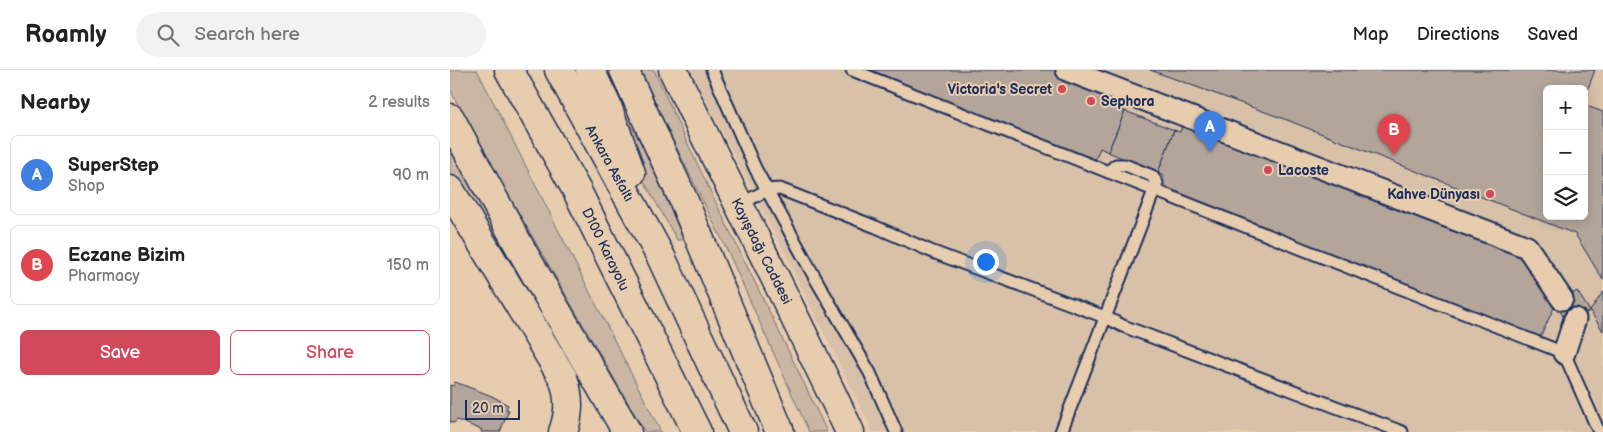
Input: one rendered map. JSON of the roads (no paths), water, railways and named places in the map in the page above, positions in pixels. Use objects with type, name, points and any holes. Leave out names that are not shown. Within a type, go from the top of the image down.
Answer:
[{"type":"main road","name":"D100 Karayolu","points":[[509,70],[576,189],[697,432]]},
{"type":"main road","name":"Ankara Asfaltı","points":[[559,70],[662,257]]},
{"type":"main road","points":[[590,70],[606,106],[662,257],[743,432]]},
{"type":"main road","points":[[624,70],[683,199],[780,432]]},
{"type":"main road","name":"Kayışdağı Caddesi","points":[[673,70],[798,322],[850,432]]},
{"type":"main road","points":[[450,118],[522,251],[627,432]]},
{"type":"main road","points":[[450,190],[562,378],[568,402],[567,418],[563,432]]},
{"type":"street","points":[[1068,70],[1527,247],[1562,300]]},
{"type":"street","points":[[1564,353],[1575,319]]},
{"type":"lane","points":[[712,70],[767,190],[870,373],[896,432]]},
{"type":"lane","points":[[852,70],[1564,353],[1599,432]]},
{"type":"lane","points":[[739,205],[767,190],[780,189],[798,195],[933,252],[1402,432]]},
{"type":"lane","points":[[1061,432],[1156,191]]},
{"type":"place","name":"Victoria's Secret","points":[[1062,89]]},
{"type":"place","name":"Sephora","points":[[1091,101]]},
{"type":"place","name":"SuperStep","points":[[1210,152]]},
{"type":"place","name":"Eczane Bizim","points":[[1394,155]]},
{"type":"place","name":"Lacoste","points":[[1268,170]]},
{"type":"place","name":"Kahve Dünyası","points":[[1490,194]]}]
